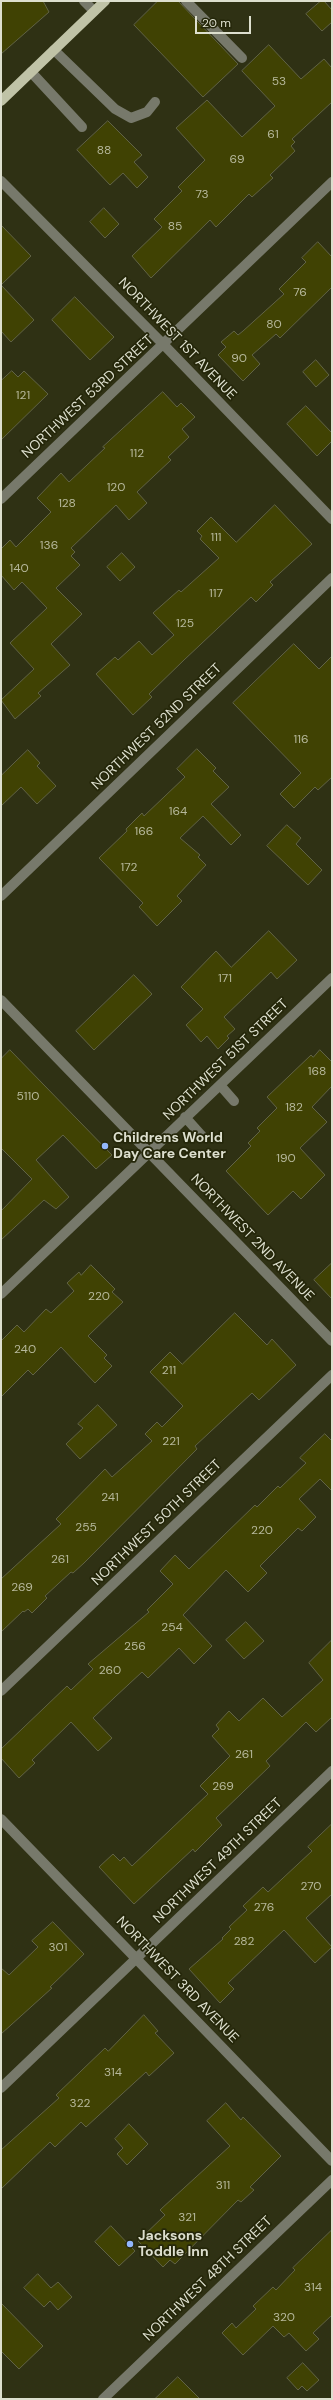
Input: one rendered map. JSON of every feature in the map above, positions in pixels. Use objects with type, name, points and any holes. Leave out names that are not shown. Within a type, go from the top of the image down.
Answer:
[{"type":"main road","points":[[1,101],[105,1]]},
{"type":"street","points":[[84,1],[94,11]]},
{"type":"street","points":[[186,1],[242,58]]},
{"type":"street","points":[[54,50],[115,109],[131,118],[147,112],[155,102]]},
{"type":"street","points":[[31,72],[82,127]]},
{"type":"street","name":"NORTHWEST 1ST AVENUE","points":[[1,181],[164,345],[332,519]]},
{"type":"street","name":"NORTHWEST 53RD STREET","points":[[1,499],[164,345],[332,182]]},
{"type":"street","name":"NORTHWEST 52ND STREET","points":[[1,896],[332,578]]},
{"type":"street","name":"NORTHWEST 51ST STREET","points":[[1,1294],[332,978]]},
{"type":"street","name":"NORTHWEST 2ND AVENUE","points":[[1,1000],[332,1341]]},
{"type":"street","points":[[220,1085],[234,1101]]},
{"type":"street","points":[[186,1117],[202,1136]]},
{"type":"street","name":"NORTHWEST 50TH STREET","points":[[1,1692],[332,1375]]},
{"type":"street","name":"NORTHWEST 49TH STREET","points":[[1,2088],[332,1771]]},
{"type":"street","name":"NORTHWEST 3RD AVENUE","points":[[1,1819],[332,2161]]},
{"type":"street","name":"NORTHWEST 48TH STREET","points":[[103,2399],[332,2180]]},
{"type":"building","points":[[1,1],[43,1],[49,12],[1,54]]},
{"type":"building","points":[[158,1],[178,1],[238,64],[203,97],[134,25]]},
{"type":"building","points":[[321,1],[324,1],[332,10],[332,22],[322,31],[306,14]]},
{"type":"building","points":[[269,45],[301,79],[324,59],[332,68],[332,102],[292,139],[295,142],[291,146],[295,151],[270,175],[273,178],[252,197],[249,194],[216,227],[210,220],[151,278],[132,256],[162,227],[154,219],[182,191],[178,187],[205,160],[176,128],[207,100],[242,137],[275,106],[242,71]]},
{"type":"building","points":[[108,121],[142,155],[134,162],[148,177],[137,188],[123,173],[110,185],[77,150]]},
{"type":"building","points":[[104,208],[119,224],[105,238],[90,222]]},
{"type":"building","points":[[1,225],[31,256],[1,285]]},
{"type":"building","points":[[318,242],[332,257],[332,287],[280,338],[276,334],[252,355],[260,364],[243,381],[218,355],[226,347],[221,342],[234,331],[238,335],[284,294],[279,289],[306,262],[302,258]]},
{"type":"building","points":[[1,285],[34,320],[11,342],[1,331]]},
{"type":"building","points":[[75,297],[114,337],[90,360],[52,320]]},
{"type":"building","points":[[316,360],[329,375],[316,387],[303,372]]},
{"type":"building","points":[[12,371],[18,377],[24,371],[48,394],[1,440],[1,381]]},
{"type":"building","points":[[163,392],[177,407],[181,403],[195,417],[182,429],[189,437],[168,457],[171,460],[137,492],[147,503],[129,520],[116,505],[71,548],[75,552],[71,556],[80,565],[56,588],[82,614],[51,644],[70,665],[38,693],[41,696],[15,719],[1,700],[34,669],[10,643],[47,608],[22,582],[14,590],[1,575],[1,549],[10,540],[16,547],[51,512],[37,498],[61,473],[69,482],[105,448],[103,447]]},
{"type":"building","points":[[306,406],[332,433],[332,441],[317,456],[287,424]]},
{"type":"building","points":[[275,505],[312,544],[270,582],[273,585],[256,602],[251,597],[184,660],[149,694],[152,697],[133,715],[96,674],[115,657],[118,660],[139,641],[152,655],[174,635],[153,613],[179,590],[181,592],[219,558],[200,539],[202,536],[197,531],[211,517],[236,542]]},
{"type":"building","points":[[122,553],[135,567],[120,581],[107,567]]},
{"type":"building","points":[[294,644],[319,669],[332,656],[332,777],[318,790],[315,787],[294,808],[280,794],[301,773],[233,703]]},
{"type":"building","points":[[197,749],[216,768],[213,771],[229,787],[211,804],[241,835],[231,845],[203,816],[180,838],[200,855],[198,857],[206,865],[177,896],[182,901],[157,926],[139,907],[143,903],[99,858],[127,831],[126,829],[142,813],[144,816],[185,777],[177,769]]},
{"type":"building","points":[[28,750],[40,763],[37,766],[56,786],[37,804],[21,787],[1,806],[1,776]]},
{"type":"building","points":[[287,825],[301,838],[296,844],[322,870],[308,885],[267,846]]},
{"type":"building","points":[[269,931],[297,960],[277,979],[271,972],[224,1017],[235,1029],[227,1036],[229,1038],[218,1049],[207,1036],[201,1042],[186,1025],[203,1009],[181,987],[216,951],[231,967]]},
{"type":"building","points":[[134,975],[152,994],[94,1050],[76,1031]]},
{"type":"building","points":[[10,1050],[112,1155],[96,1169],[63,1135],[36,1160],[69,1197],[56,1209],[44,1200],[1,1240],[1,1211],[32,1179],[1,1148],[1,1059]]},
{"type":"building","points":[[320,1050],[332,1062],[332,1086],[312,1107],[327,1122],[300,1148],[325,1175],[301,1199],[293,1191],[268,1215],[226,1171],[251,1146],[248,1143],[260,1131],[257,1128],[277,1108],[267,1097],[311,1055],[313,1057]]},
{"type":"building","points":[[332,1263],[332,1299],[314,1280]]},
{"type":"building","points":[[91,1265],[115,1289],[112,1292],[123,1302],[88,1336],[107,1355],[104,1358],[112,1366],[95,1383],[61,1347],[33,1375],[28,1370],[1,1397],[1,1341],[17,1325],[24,1332],[46,1309],[51,1313],[74,1291],[67,1283],[79,1272],[81,1275]]},
{"type":"building","points":[[235,1313],[267,1345],[272,1339],[296,1365],[259,1400],[252,1393],[195,1446],[197,1449],[84,1563],[73,1573],[71,1572],[45,1596],[47,1598],[32,1613],[28,1609],[24,1612],[23,1611],[1,1632],[1,1579],[61,1524],[56,1519],[105,1469],[112,1477],[152,1441],[145,1434],[157,1422],[162,1427],[183,1406],[150,1372],[170,1352],[182,1364]]},
{"type":"building","points":[[98,1405],[117,1425],[80,1459],[66,1444],[83,1428],[78,1424]]},
{"type":"building","points":[[325,1434],[332,1441],[332,1491],[320,1479],[299,1499],[316,1517],[302,1531],[298,1528],[260,1566],[267,1573],[248,1592],[226,1570],[183,1615],[212,1646],[194,1664],[179,1648],[148,1678],[142,1672],[93,1718],[112,1738],[98,1751],[71,1722],[32,1760],[35,1763],[19,1778],[1,1758],[1,1749],[67,1686],[71,1690],[93,1669],[88,1664],[149,1612],[147,1610],[173,1584],[160,1571],[175,1555],[189,1569],[255,1505],[257,1507],[278,1486],[280,1488],[306,1463],[300,1458]]},
{"type":"building","points":[[246,1622],[264,1641],[244,1659],[226,1640]]},
{"type":"building","points":[[332,1640],[332,1717],[316,1732],[306,1722],[266,1761],[270,1766],[216,1818],[222,1825],[195,1852],[193,1849],[134,1904],[99,1867],[113,1854],[120,1861],[124,1857],[132,1866],[208,1794],[200,1786],[230,1756],[212,1736],[219,1729],[216,1725],[229,1711],[239,1721],[263,1698],[282,1717],[323,1680],[309,1663]]},
{"type":"building","points":[[332,1824],[332,1894],[306,1918],[332,1947],[315,1963],[284,1930],[228,1983],[234,1989],[220,2003],[189,1969],[223,1939],[222,1938],[231,1929],[229,1927],[247,1910],[243,1906],[263,1887],[268,1892],[312,1851],[308,1847]]},
{"type":"building","points":[[53,1922],[84,1954],[50,1987],[52,1988],[1,2034],[1,1968],[9,1975],[38,1947],[32,1941]]},
{"type":"building","points":[[144,2015],[158,2031],[155,2033],[174,2053],[149,2076],[146,2072],[86,2127],[81,2122],[55,2147],[50,2142],[1,2189],[1,2150],[59,2098],[56,2095],[105,2048],[108,2051]]},
{"type":"building","points":[[226,2103],[241,2120],[243,2117],[281,2156],[250,2187],[254,2190],[241,2202],[238,2200],[175,2264],[170,2260],[163,2267],[138,2241],[165,2215],[160,2210],[230,2146],[207,2121]]},
{"type":"building","points":[[129,2124],[148,2144],[127,2165],[117,2154],[123,2148],[115,2139]]},
{"type":"building","points":[[111,2226],[135,2251],[119,2266],[95,2242]]},
{"type":"building","points":[[332,2230],[332,2315],[313,2333],[319,2339],[306,2351],[289,2333],[284,2337],[273,2326],[243,2355],[222,2333],[232,2323],[236,2328],[256,2309],[253,2306],[273,2287],[276,2290],[295,2270],[293,2268]]},
{"type":"building","points":[[38,2274],[51,2288],[58,2282],[72,2297],[58,2310],[50,2301],[44,2307],[24,2288]]},
{"type":"building","points":[[1,2303],[43,2346],[19,2369],[1,2351]]},
{"type":"building","points":[[303,2363],[319,2380],[307,2391],[302,2386],[298,2390],[287,2378]]},
{"type":"building","points":[[178,2377],[200,2399],[155,2399]]},
{"type":"place","name":"Childrens World Day Care Center","points":[[105,1146]]},
{"type":"place","name":"Jacksons Toddle Inn","points":[[130,2244]]}]
